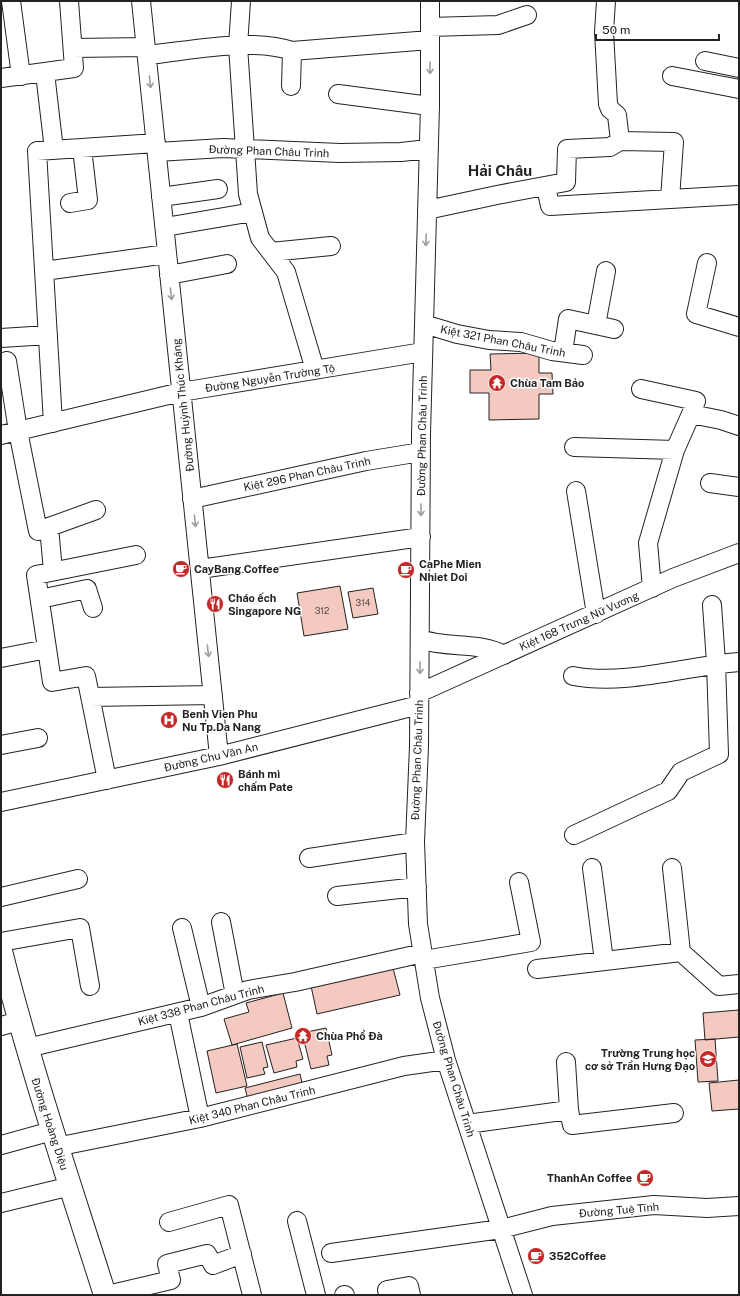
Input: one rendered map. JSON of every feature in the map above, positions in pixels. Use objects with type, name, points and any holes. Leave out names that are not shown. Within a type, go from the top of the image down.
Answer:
[{"type":"main road","name":"Đường Hoàng Diệu","points":[[1,951],[10,1023],[27,1048],[54,1139],[71,1186],[106,1295]]},
{"type":"street","points":[[11,1],[21,76]]},
{"type":"street","points":[[1,78],[74,68],[69,1]]},
{"type":"street","name":"Đường Huỳnh Thúc Kháng","points":[[142,1],[219,756]]},
{"type":"street","points":[[241,1],[238,46],[248,194],[260,238],[286,272],[315,370]]},
{"type":"street","name":"Đường Phan Châu Trinh","points":[[430,1],[430,106],[421,452],[419,746],[415,842],[418,924],[430,998],[446,1060],[523,1295]]},
{"type":"street","points":[[606,1],[604,32],[608,104],[610,109],[617,115],[620,141]]},
{"type":"street","points":[[73,48],[146,51],[266,46],[281,47],[292,51],[498,24],[528,15]]},
{"type":"street","points":[[291,86],[292,51]]},
{"type":"street","points":[[706,61],[739,68]]},
{"type":"street","points":[[46,72],[54,150]]},
{"type":"street","points":[[672,76],[739,89]]},
{"type":"street","points":[[338,94],[430,106]]},
{"type":"street","points":[[427,210],[497,194],[546,187],[566,182],[567,149],[610,147],[620,141],[674,142],[670,199]]},
{"type":"street","name":"Đường Phan Châu Trinh","points":[[44,271],[37,151],[82,148],[156,147],[245,148],[340,153],[401,152],[428,149]]},
{"type":"street","points":[[70,203],[88,200],[82,148]]},
{"type":"street","points":[[546,187],[550,206],[739,195]]},
{"type":"street","points":[[161,197],[218,189]]},
{"type":"street","points":[[165,227],[253,212]]},
{"type":"street","points":[[271,252],[331,246]]},
{"type":"street","points":[[53,423],[44,271],[167,254]]},
{"type":"street","points":[[707,263],[696,314],[739,328]]},
{"type":"street","points":[[170,275],[227,264]]},
{"type":"street","points":[[596,325],[606,271]]},
{"type":"street","points":[[563,352],[568,319],[614,329]]},
{"type":"street","name":"Kiệt 321 Phan Châu Trinh","points":[[424,324],[463,335],[489,340],[521,342],[583,355]]},
{"type":"street","points":[[1,338],[48,335]]},
{"type":"street","name":"Đường Nguyễn Trường Tộ","points":[[9,433],[181,392],[423,352]]},
{"type":"street","points":[[7,361],[9,433],[38,531],[96,510]]},
{"type":"street","points":[[640,389],[696,401],[675,450],[648,543],[652,588]]},
{"type":"street","points":[[691,414],[722,420],[739,426]]},
{"type":"street","points":[[574,447],[675,450]]},
{"type":"street","name":"Kiệt 296 Phan Châu Trinh","points":[[192,498],[366,461],[421,452]]},
{"type":"street","points":[[710,483],[739,487]]},
{"type":"street","points":[[576,491],[596,614]]},
{"type":"street","points":[[49,527],[53,571]]},
{"type":"street","points":[[200,569],[421,537]]},
{"type":"street","name":"Kiệt 168 Trưng Nữ Vương","points":[[419,699],[504,655],[673,578],[739,553]]},
{"type":"street","points":[[107,780],[86,676],[52,682],[36,575],[136,556]]},
{"type":"street","points":[[40,599],[87,590],[93,608]]},
{"type":"street","points":[[574,835],[668,791],[681,772],[719,754],[716,663],[712,604]]},
{"type":"street","points":[[420,640],[448,646],[487,648],[504,655]]},
{"type":"street","points":[[1,658],[47,649]]},
{"type":"street","points":[[573,676],[590,678],[627,677],[716,663],[739,662]]},
{"type":"street","points":[[90,697],[213,695]]},
{"type":"street","name":"Đường Chu Văn An","points":[[1,802],[219,756],[419,699]]},
{"type":"street","points":[[1,745],[38,738]]},
{"type":"street","points":[[309,858],[415,842]]},
{"type":"street","points":[[592,868],[604,961]]},
{"type":"street","points":[[672,868],[681,952],[719,986],[739,984]]},
{"type":"street","points":[[1,897],[78,879]]},
{"type":"street","name":"Kiệt 338 Phan Châu Trinh","points":[[27,1048],[201,1007],[235,996],[248,990],[424,956],[532,942],[519,882]]},
{"type":"street","points":[[337,896],[417,887]]},
{"type":"street","points":[[221,922],[235,996]]},
{"type":"street","points":[[1,942],[80,928],[90,986]]},
{"type":"street","points":[[182,928],[201,1007]]},
{"type":"street","points":[[537,969],[681,952]]},
{"type":"street","points":[[178,1013],[200,1118]]},
{"type":"street","name":"Kiệt 340 Phan Châu Trinh","points":[[1,1145],[200,1118],[404,1066],[446,1060]]},
{"type":"street","points":[[566,1062],[568,1110],[572,1125],[674,1113]]},
{"type":"street","points":[[467,1124],[568,1110]]},
{"type":"street","points":[[1,1203],[71,1186]]},
{"type":"street","points":[[169,1222],[229,1205],[252,1295]]},
{"type":"street","name":"Đường Tuệ Tĩnh","points":[[331,1253],[501,1229],[552,1216],[654,1205],[707,1208],[739,1206]]},
{"type":"street","points":[[296,1222],[316,1295]]},
{"type":"street","points":[[106,1295],[171,1280],[167,1264],[207,1254],[213,1265],[242,1254]]},
{"type":"street","points":[[386,1290],[409,1286],[411,1295]]},
{"type":"building","points":[[539,353],[539,373],[552,373],[553,394],[539,394],[539,419],[489,420],[489,393],[470,393],[470,370],[491,370],[490,354]]},
{"type":"building","points":[[340,586],[348,629],[304,636],[297,593]]},
{"type":"building","points":[[373,588],[378,614],[353,618],[348,592]]},
{"type":"building","points":[[393,968],[400,995],[317,1014],[311,986]]},
{"type":"building","points":[[283,993],[292,1028],[232,1045],[224,1019],[249,1012],[246,1003]]},
{"type":"building","points":[[739,1010],[739,1037],[705,1040],[703,1013]]},
{"type":"building","points":[[326,1028],[332,1055],[327,1056],[329,1065],[311,1069],[302,1033]]},
{"type":"building","points":[[297,1038],[303,1059],[296,1061],[297,1067],[274,1073],[266,1045]]},
{"type":"building","points":[[715,1039],[718,1081],[698,1082],[695,1040]]},
{"type":"building","points":[[262,1042],[268,1067],[263,1068],[265,1074],[247,1078],[240,1047]]},
{"type":"building","points":[[237,1044],[247,1086],[216,1093],[207,1051]]},
{"type":"building","points":[[300,1074],[303,1087],[248,1100],[245,1088]]},
{"type":"building","points":[[739,1080],[739,1109],[712,1111],[709,1083]]},
{"type":"place","name":"Chùa Tam Bảo","points":[[497,383]]},
{"type":"place","name":"CayBang Coffee","points":[[181,569]]},
{"type":"place","name":"CaPhe Mien Nhiet Doi","points":[[406,570]]},
{"type":"place","name":"Cháo ếch Singapore NG","points":[[215,604]]},
{"type":"place","name":"Benh Vien Phu Nu Tp.Da Nang","points":[[169,720]]},
{"type":"place","name":"Bánh mì chấm Pate","points":[[225,780]]},
{"type":"place","name":"Chùa Phổ Đà","points":[[303,1036]]},
{"type":"place","name":"Trường Trung học cơ sở Trần Hưng Đạo","points":[[708,1059]]},
{"type":"place","name":"ThanhAn Coffee","points":[[645,1178]]},
{"type":"place","name":"352Coffee","points":[[536,1256]]},
{"type":"district","name":"Hải Châu","points":[[500,171]]}]
